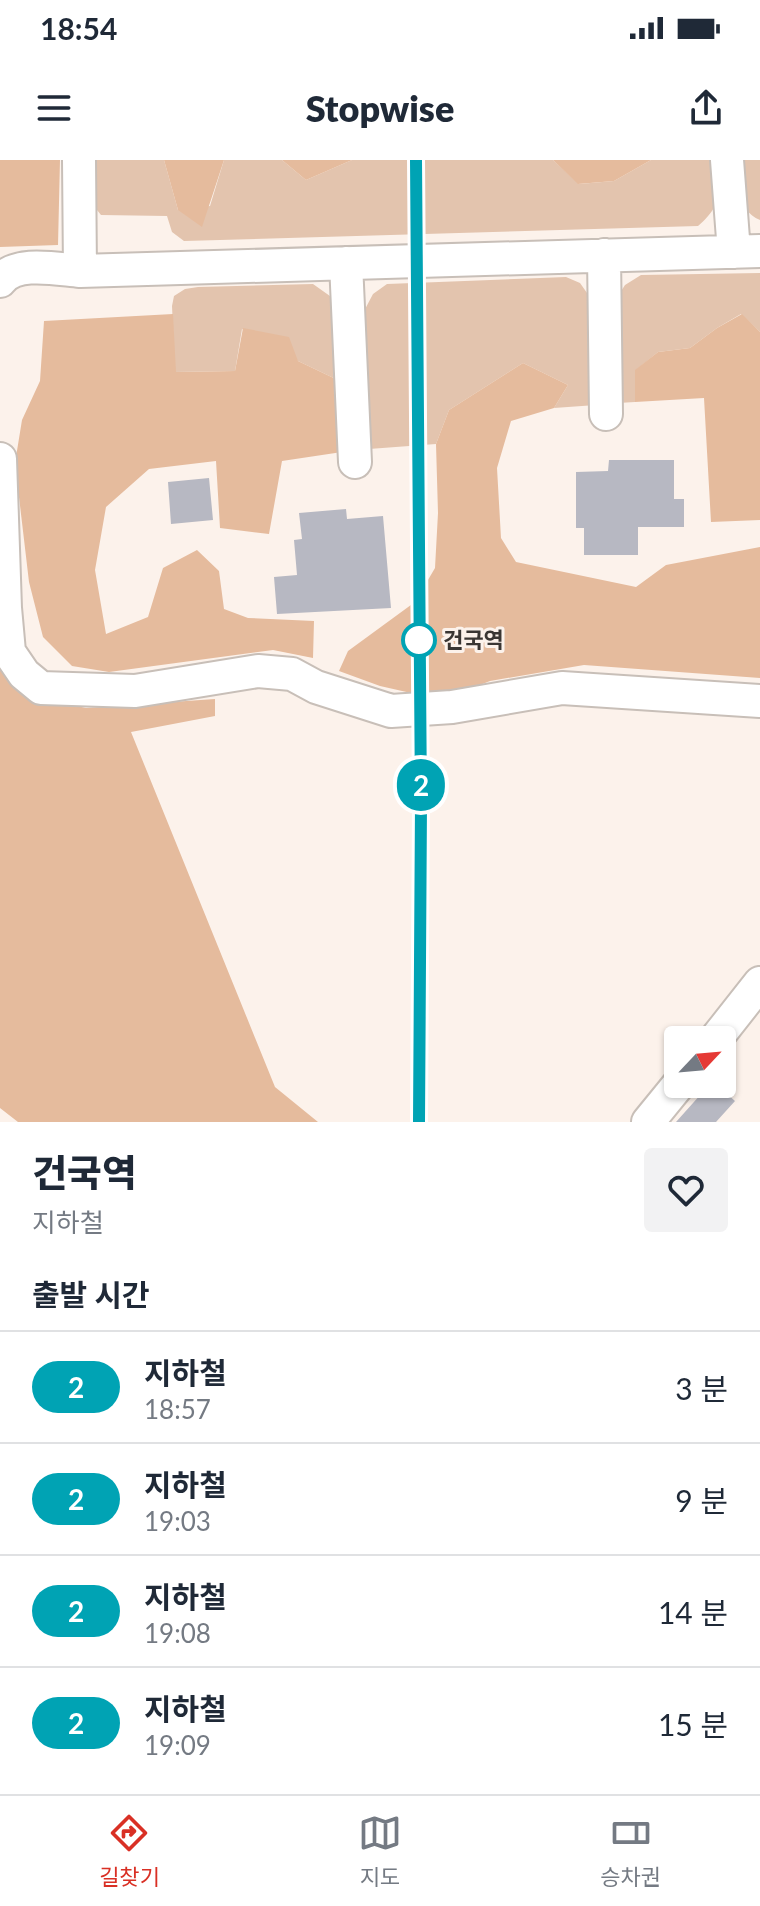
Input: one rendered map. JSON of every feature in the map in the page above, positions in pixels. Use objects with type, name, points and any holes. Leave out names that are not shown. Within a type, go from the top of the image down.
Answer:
[{"type":"street","points":[[79,160],[80,271]]},
{"type":"street","points":[[0,281],[7,273],[19,269],[80,271],[747,251],[727,160]]},
{"type":"street","points":[[604,255],[606,414]]},
{"type":"street","points":[[346,263],[355,462]]},
{"type":"street","points":[[0,459],[9,652],[24,674],[41,688],[135,691],[258,671],[292,674],[316,687],[391,711],[452,707],[562,688],[760,701]]},
{"type":"street","points":[[726,1026],[760,983]]},
{"type":"street","points":[[648,1122],[668,1098]]},
{"type":"shaded area","points":[[0,160],[60,160],[58,245],[0,247]]},
{"type":"shaded area","points":[[89,160],[164,160],[178,210],[210,206],[224,160],[282,160],[306,180],[352,160],[553,160],[579,184],[614,181],[651,160],[716,160],[718,196],[712,211],[698,226],[184,241],[172,232],[167,216],[101,215],[93,205]]},
{"type":"shaded area","points":[[164,160],[224,160],[202,227],[178,210]]},
{"type":"shaded area","points":[[282,160],[352,160],[306,180]]},
{"type":"shaded area","points":[[553,160],[651,160],[614,181],[578,184]]},
{"type":"shaded area","points":[[738,160],[760,160],[760,220],[747,210],[743,202]]},
{"type":"shaded area","points":[[760,273],[760,332],[741,314],[690,348],[658,352],[636,370],[635,402],[618,403],[616,299],[625,285],[641,275]]},
{"type":"shaded area","points":[[566,277],[580,283],[592,300],[596,405],[554,408],[568,385],[523,363],[449,410],[436,444],[369,449],[363,313],[373,294],[387,284]]},
{"type":"shaded area","points":[[313,284],[337,301],[342,382],[242,329],[235,371],[175,372],[174,296],[185,289],[198,287]]},
{"type":"shaded area","points":[[173,314],[176,372],[235,371],[243,328],[289,337],[298,361],[342,382],[342,452],[282,461],[269,534],[220,528],[216,461],[149,469],[106,507],[95,570],[106,634],[148,617],[163,568],[197,550],[219,571],[224,609],[248,618],[314,621],[313,658],[273,650],[109,672],[72,666],[43,637],[29,582],[15,463],[22,420],[40,381],[44,321]]},
{"type":"shaded area","points":[[742,314],[760,332],[760,520],[711,522],[704,398],[635,402],[635,370],[658,352],[690,348]]},
{"type":"shaded area","points":[[523,363],[568,385],[554,408],[511,421],[497,468],[501,538],[516,562],[636,587],[666,565],[760,547],[760,678],[584,665],[490,681],[442,700],[380,686],[339,671],[348,651],[415,602],[435,568],[438,513],[436,444],[449,410]]},
{"type":"shaded area","points":[[0,652],[27,695],[86,708],[215,699],[215,716],[131,732],[275,1087],[318,1122],[18,1122],[0,1108]]},
{"type":"building","points":[[609,460],[674,460],[674,499],[684,499],[684,527],[638,527],[638,555],[584,555],[584,528],[576,528],[576,472],[608,471]]},
{"type":"building","points":[[209,478],[213,520],[171,524],[168,482]]},
{"type":"building","points":[[346,509],[347,519],[383,516],[391,608],[277,614],[274,577],[297,575],[294,540],[302,539],[299,513]]},
{"type":"building","points":[[697,1098],[732,1098],[735,1101],[716,1122],[676,1122]]},
{"type":"metro line","name":"2","points":[[416,160],[421,803],[419,1122]]},
{"type":"place","name":"건국역","points":[[419,640]]}]
